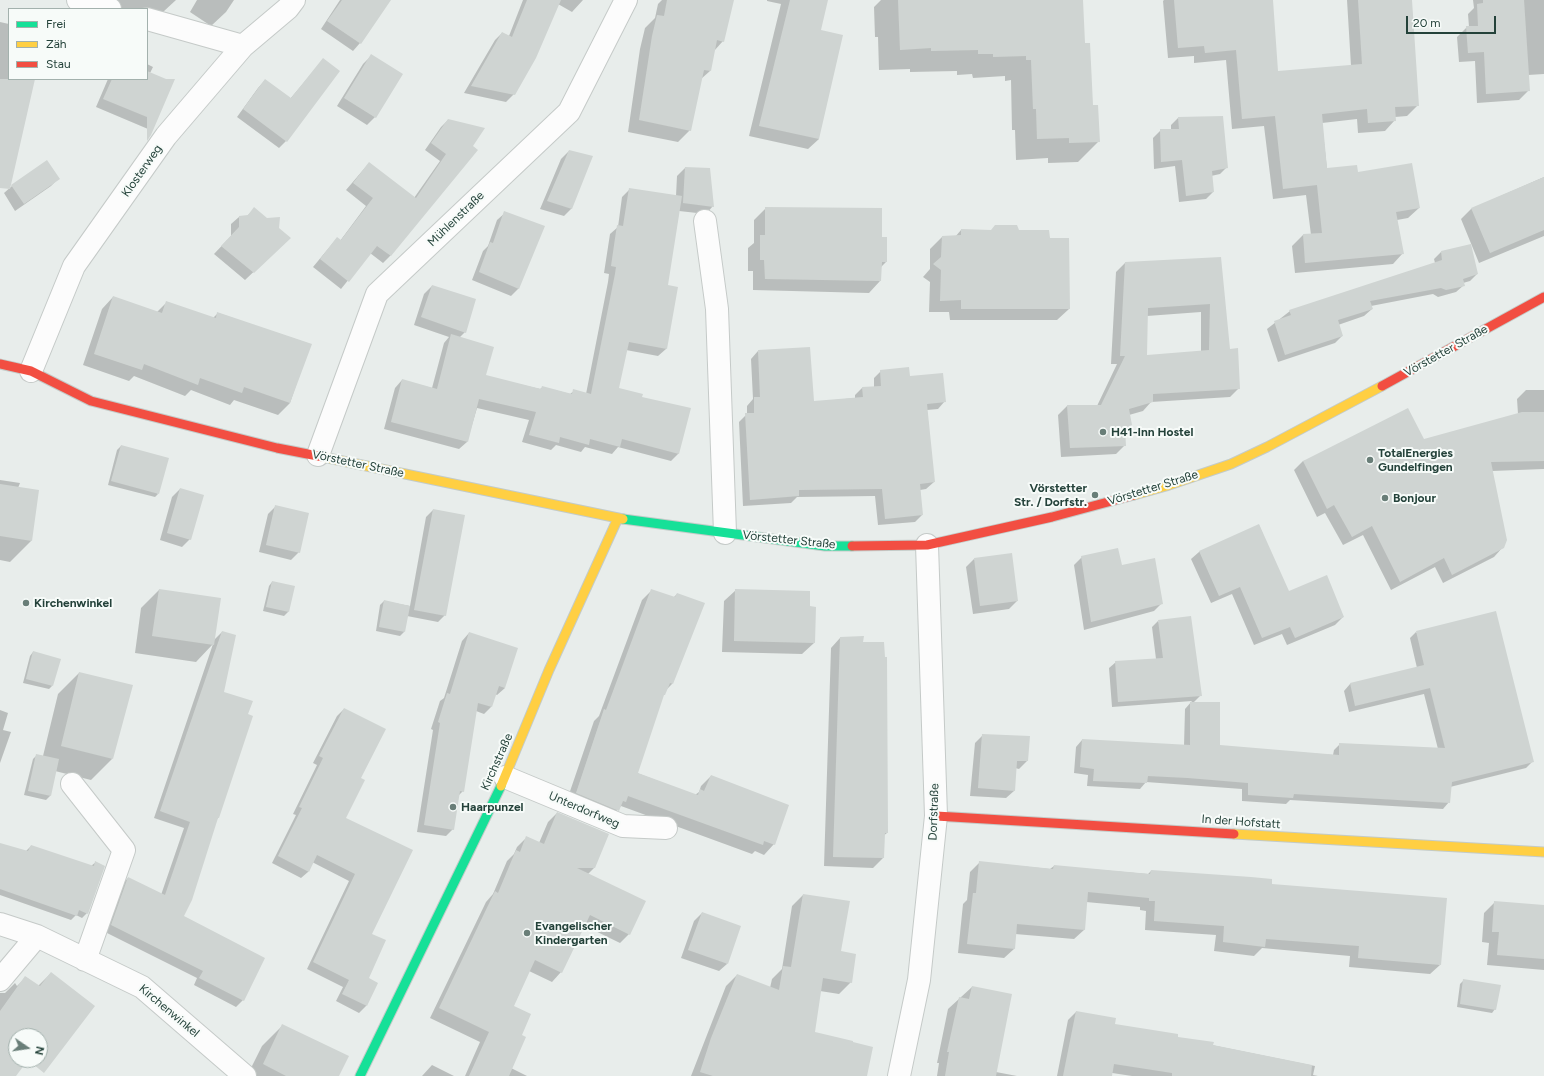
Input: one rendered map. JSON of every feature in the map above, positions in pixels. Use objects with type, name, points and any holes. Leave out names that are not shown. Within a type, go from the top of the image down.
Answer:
[{"type":"street","points":[[78,0],[106,8]]},
{"type":"street","name":"Klosterweg","points":[[31,371],[74,266],[166,136],[243,46],[288,8],[294,0]]},
{"type":"street","name":"Mühlenstraße","points":[[318,455],[377,294],[569,112],[626,0]]},
{"type":"street","points":[[148,19],[243,46]]},
{"type":"street","name":"Vörstetter Straße","points":[[705,221],[716,309],[725,533]]},
{"type":"street","name":"Vörstetter Straße","points":[[0,364],[31,371],[91,401],[277,448],[318,455],[618,518],[825,546],[928,545],[1060,515],[1166,486],[1231,464],[1261,450],[1402,376],[1544,297]]},
{"type":"street","name":"Kirchstraße","points":[[360,1076],[505,776],[549,670],[618,518]]},
{"type":"street","name":"Dorfstraße","points":[[899,1076],[919,980],[936,816],[928,545]]},
{"type":"street","name":"Unterdorfweg","points":[[505,776],[623,826],[666,828]]},
{"type":"street","points":[[72,784],[124,850],[85,960]]},
{"type":"street","name":"In der Hofstatt","points":[[936,816],[1544,852]]},
{"type":"street","name":"Kirchenwinkel","points":[[0,924],[37,936],[142,986],[245,1076]]},
{"type":"street","points":[[0,980],[37,936]]},
{"type":"building","points":[[342,0],[391,0],[361,44],[327,21]]},
{"type":"building","points":[[527,0],[561,0],[536,58],[515,95],[471,86],[502,32],[512,37]]},
{"type":"building","points":[[667,0],[734,0],[724,42],[717,40],[711,71],[704,70],[691,131],[639,120],[652,36],[657,15],[664,16]]},
{"type":"building","points":[[790,0],[828,0],[821,30],[843,35],[819,139],[759,126]]},
{"type":"building","points":[[898,0],[1083,0],[1085,43],[1090,43],[1093,105],[1098,105],[1100,142],[1069,143],[1069,138],[1037,139],[1036,109],[1033,109],[1031,60],[1026,60],[1026,56],[993,57],[993,54],[978,54],[978,50],[931,51],[931,48],[900,50]]},
{"type":"building","points":[[1174,0],[1273,0],[1278,71],[1362,64],[1358,0],[1412,0],[1419,106],[1395,107],[1396,121],[1368,123],[1367,109],[1322,114],[1327,168],[1357,165],[1358,172],[1412,163],[1420,208],[1396,212],[1404,254],[1305,263],[1303,234],[1322,233],[1317,185],[1283,189],[1275,116],[1242,119],[1236,50],[1205,53],[1204,46],[1178,48]]},
{"type":"building","points":[[1483,0],[1524,0],[1530,91],[1486,94],[1484,52],[1468,53],[1466,26],[1478,26],[1477,4],[1483,3]]},
{"type":"building","points":[[371,54],[403,74],[376,118],[344,98]]},
{"type":"building","points":[[323,58],[340,71],[287,142],[243,109],[265,79],[291,98]]},
{"type":"building","points":[[148,71],[166,79],[175,79],[147,141],[147,117],[103,99],[112,80],[148,80]]},
{"type":"building","points":[[0,79],[35,80],[10,189],[0,188]]},
{"type":"building","points":[[1223,116],[1228,168],[1212,171],[1214,192],[1186,196],[1182,160],[1161,162],[1160,129],[1179,129],[1178,117]]},
{"type":"building","points":[[448,119],[485,128],[473,146],[478,150],[391,256],[377,246],[349,282],[320,259],[337,237],[341,240],[373,198],[353,183],[369,162],[416,198],[446,154],[431,143]]},
{"type":"building","points":[[569,150],[593,156],[572,209],[547,201]]},
{"type":"building","points":[[47,160],[60,179],[24,204],[11,185]]},
{"type":"building","points":[[685,167],[710,168],[714,207],[683,203]]},
{"type":"building","points":[[1544,177],[1544,230],[1490,253],[1471,208]]},
{"type":"building","points":[[629,188],[682,196],[668,285],[678,287],[667,349],[629,342],[619,388],[643,394],[642,397],[691,408],[679,454],[622,439],[620,447],[590,439],[589,445],[560,437],[559,443],[529,435],[536,412],[479,399],[468,442],[391,422],[402,379],[437,389],[451,334],[494,347],[486,375],[541,389],[542,386],[572,394],[573,389],[591,394],[615,274],[616,267],[611,266],[617,225],[623,226]]},
{"type":"building","points":[[254,207],[267,218],[280,217],[279,228],[291,238],[254,273],[221,246],[239,227],[239,216],[248,215]]},
{"type":"building","points":[[765,207],[882,208],[882,237],[887,237],[887,262],[882,262],[881,281],[765,279],[764,260],[760,260],[760,235],[765,235]]},
{"type":"building","points":[[504,211],[545,226],[519,289],[479,272],[490,242],[493,243]]},
{"type":"building","points":[[995,225],[1017,225],[1019,230],[1049,230],[1050,238],[1069,238],[1070,309],[961,309],[961,300],[940,301],[941,270],[933,264],[941,257],[942,236],[961,235],[961,229],[991,230]]},
{"type":"building","points":[[1471,244],[1478,274],[1463,279],[1465,286],[1446,290],[1441,288],[1370,301],[1373,309],[1338,320],[1343,336],[1285,355],[1274,321],[1291,315],[1289,310],[1442,260],[1441,251]]},
{"type":"building","points":[[1221,257],[1230,349],[1238,348],[1240,389],[1153,394],[1153,402],[1129,409],[1132,425],[1125,428],[1126,446],[1070,448],[1067,405],[1101,405],[1125,356],[1120,356],[1125,262]],"holes":[[[1210,304],[1209,350],[1147,355],[1148,308]]]},
{"type":"building","points":[[432,285],[476,299],[466,333],[421,317]]},
{"type":"building","points":[[113,296],[162,313],[166,301],[216,318],[217,312],[312,344],[290,403],[244,387],[242,393],[200,378],[198,385],[144,364],[142,370],[94,354]]},
{"type":"building","points":[[810,347],[814,401],[863,397],[862,387],[881,386],[880,370],[909,367],[910,376],[943,373],[946,402],[927,404],[935,482],[920,484],[923,515],[885,519],[882,489],[799,490],[799,496],[750,500],[745,413],[754,413],[754,397],[760,397],[758,350]]},
{"type":"building","points":[[1408,408],[1424,439],[1522,412],[1544,412],[1544,461],[1491,462],[1507,540],[1504,548],[1452,575],[1444,558],[1400,582],[1372,526],[1352,537],[1334,505],[1327,509],[1303,461]]},
{"type":"building","points":[[121,445],[169,458],[159,494],[111,481]]},
{"type":"building","points":[[0,484],[39,490],[32,541],[0,536]]},
{"type":"building","points":[[180,488],[204,495],[191,540],[167,533]]},
{"type":"building","points":[[275,505],[309,513],[300,553],[266,545]]},
{"type":"building","points":[[433,509],[465,515],[446,616],[414,610]]},
{"type":"building","points":[[1259,524],[1289,591],[1327,575],[1344,617],[1295,638],[1290,627],[1262,638],[1240,587],[1219,596],[1199,551]]},
{"type":"building","points":[[1118,548],[1122,565],[1155,558],[1163,604],[1091,622],[1081,556]]},
{"type":"building","points":[[1012,553],[1018,601],[980,606],[974,558]]},
{"type":"building","points":[[272,581],[295,586],[289,612],[266,607]]},
{"type":"building","points":[[159,589],[221,598],[214,645],[152,636]]},
{"type":"building","points":[[651,589],[675,597],[677,593],[705,603],[673,684],[670,683],[664,695],[638,773],[698,795],[700,789],[704,791],[711,775],[789,805],[775,845],[764,841],[763,845],[628,796],[626,802],[623,801],[619,811],[576,793],[604,709],[606,710]]},
{"type":"building","points":[[735,589],[810,591],[810,606],[816,607],[815,643],[734,641]]},
{"type":"building","points":[[384,600],[410,606],[405,632],[379,627]]},
{"type":"building","points":[[1496,611],[1534,762],[1452,782],[1450,803],[1294,794],[1293,798],[1248,795],[1248,783],[1188,778],[1148,776],[1147,783],[1093,781],[1094,769],[1080,767],[1082,739],[1190,745],[1190,702],[1220,702],[1220,745],[1339,755],[1339,743],[1445,748],[1430,688],[1355,706],[1350,683],[1424,665],[1416,631]]},
{"type":"building","points":[[1191,616],[1202,696],[1118,702],[1115,661],[1163,658],[1158,620]]},
{"type":"building","points":[[222,631],[236,635],[224,692],[253,701],[248,714],[253,716],[192,900],[184,916],[265,958],[244,1001],[199,978],[203,971],[111,925],[128,877],[165,895],[190,822],[160,811]]},
{"type":"building","points":[[469,632],[518,648],[505,688],[499,686],[492,707],[478,703],[464,792],[460,791],[454,830],[424,825],[440,723],[438,722],[447,693],[450,694]]},
{"type":"building","points":[[864,636],[863,642],[884,642],[885,657],[887,657],[888,833],[885,833],[884,858],[833,857],[840,637]]},
{"type":"building","points":[[33,651],[61,659],[53,686],[26,679]]},
{"type":"building","points":[[79,672],[133,685],[113,759],[61,746]]},
{"type":"building","points":[[344,708],[386,729],[361,778],[365,780],[346,818],[413,850],[372,934],[386,940],[369,978],[378,983],[367,1006],[342,994],[349,980],[313,962],[355,874],[317,855],[309,872],[278,856],[302,808],[299,807],[323,758],[319,756]]},
{"type":"building","points":[[982,734],[1030,736],[1028,761],[1017,761],[1015,791],[978,788]]},
{"type":"building","points":[[36,754],[59,759],[51,796],[28,791]]},
{"type":"building","points":[[557,812],[609,834],[595,868],[577,868],[646,901],[630,935],[590,915],[562,973],[535,960],[514,1006],[531,1014],[522,1035],[526,1037],[509,1076],[469,1076],[489,1032],[439,1008],[495,891],[498,893],[516,850],[520,852],[526,836],[544,844]]},
{"type":"building","points":[[0,843],[28,851],[31,845],[94,866],[95,861],[105,866],[88,914],[79,910],[77,916],[0,889]]},
{"type":"building","points":[[979,861],[1053,869],[1054,865],[1150,874],[1151,870],[1251,877],[1272,879],[1272,884],[1447,898],[1441,965],[1358,958],[1359,946],[1266,939],[1265,947],[1223,942],[1224,926],[1154,921],[1155,901],[1149,901],[1149,898],[1088,892],[1085,930],[1017,924],[1015,949],[967,944],[973,893],[976,893]]},
{"type":"building","points":[[803,894],[850,901],[841,951],[856,954],[852,983],[823,978],[815,1032],[873,1047],[867,1076],[713,1076],[700,1072],[711,1038],[737,974],[779,990],[783,966],[791,967]]},
{"type":"building","points":[[1494,901],[1544,905],[1544,959],[1497,955],[1499,932],[1492,932]]},
{"type":"building","points":[[702,912],[741,926],[728,964],[688,950]]},
{"type":"building","points":[[51,972],[95,1006],[48,1068],[48,1028],[8,1028],[8,1068],[22,1068],[16,1076],[0,1076],[0,1011],[25,976],[40,986]]},
{"type":"building","points":[[1463,979],[1501,985],[1496,1010],[1460,1004]]},
{"type":"building","points":[[972,986],[1012,994],[996,1076],[945,1076],[949,1052],[947,1052],[959,997],[969,999]]},
{"type":"building","points":[[1076,1011],[1116,1018],[1115,1024],[1178,1034],[1178,1037],[1214,1042],[1213,1045],[1312,1065],[1311,1076],[1172,1076],[1172,1073],[1114,1064],[1112,1076],[1063,1076]]},
{"type":"building","points":[[282,1024],[349,1056],[339,1076],[286,1076],[263,1064]]},
{"type":"building","points":[[38,1068],[48,1068],[44,1073]]},
{"type":"traffic: fast","points":[[623,519],[825,546],[852,546]]},
{"type":"traffic: fast","points":[[360,1076],[501,786]]},
{"type":"traffic: slow","points":[[1134,495],[1231,464],[1267,447],[1382,386]]},
{"type":"traffic: slow","points":[[323,457],[623,519]]},
{"type":"traffic: slow","points":[[501,786],[549,670],[618,518]]},
{"type":"traffic: slow","points":[[1234,834],[1544,852]]},
{"type":"traffic: jam","points":[[1382,386],[1544,297]]},
{"type":"traffic: jam","points":[[0,364],[31,371],[91,401],[277,448],[323,457]]},
{"type":"traffic: jam","points":[[852,546],[927,545],[1052,517],[1134,495]]},
{"type":"traffic: jam","points":[[936,816],[1234,834]]},
{"type":"place","name":"H41-Inn Hostel","points":[[1103,432]]},
{"type":"place","name":"TotalEnergies Gundelfingen","points":[[1370,460]]},
{"type":"place","name":"Vörstetter Str. / Dorfstr.","points":[[1095,495]]},
{"type":"place","name":"Bonjour","points":[[1385,498]]},
{"type":"place","name":"Kirchenwinkel","points":[[26,603]]},
{"type":"place","name":"Haarpunzel","points":[[453,807]]},
{"type":"place","name":"Evangelischer Kindergarten","points":[[527,933]]}]
